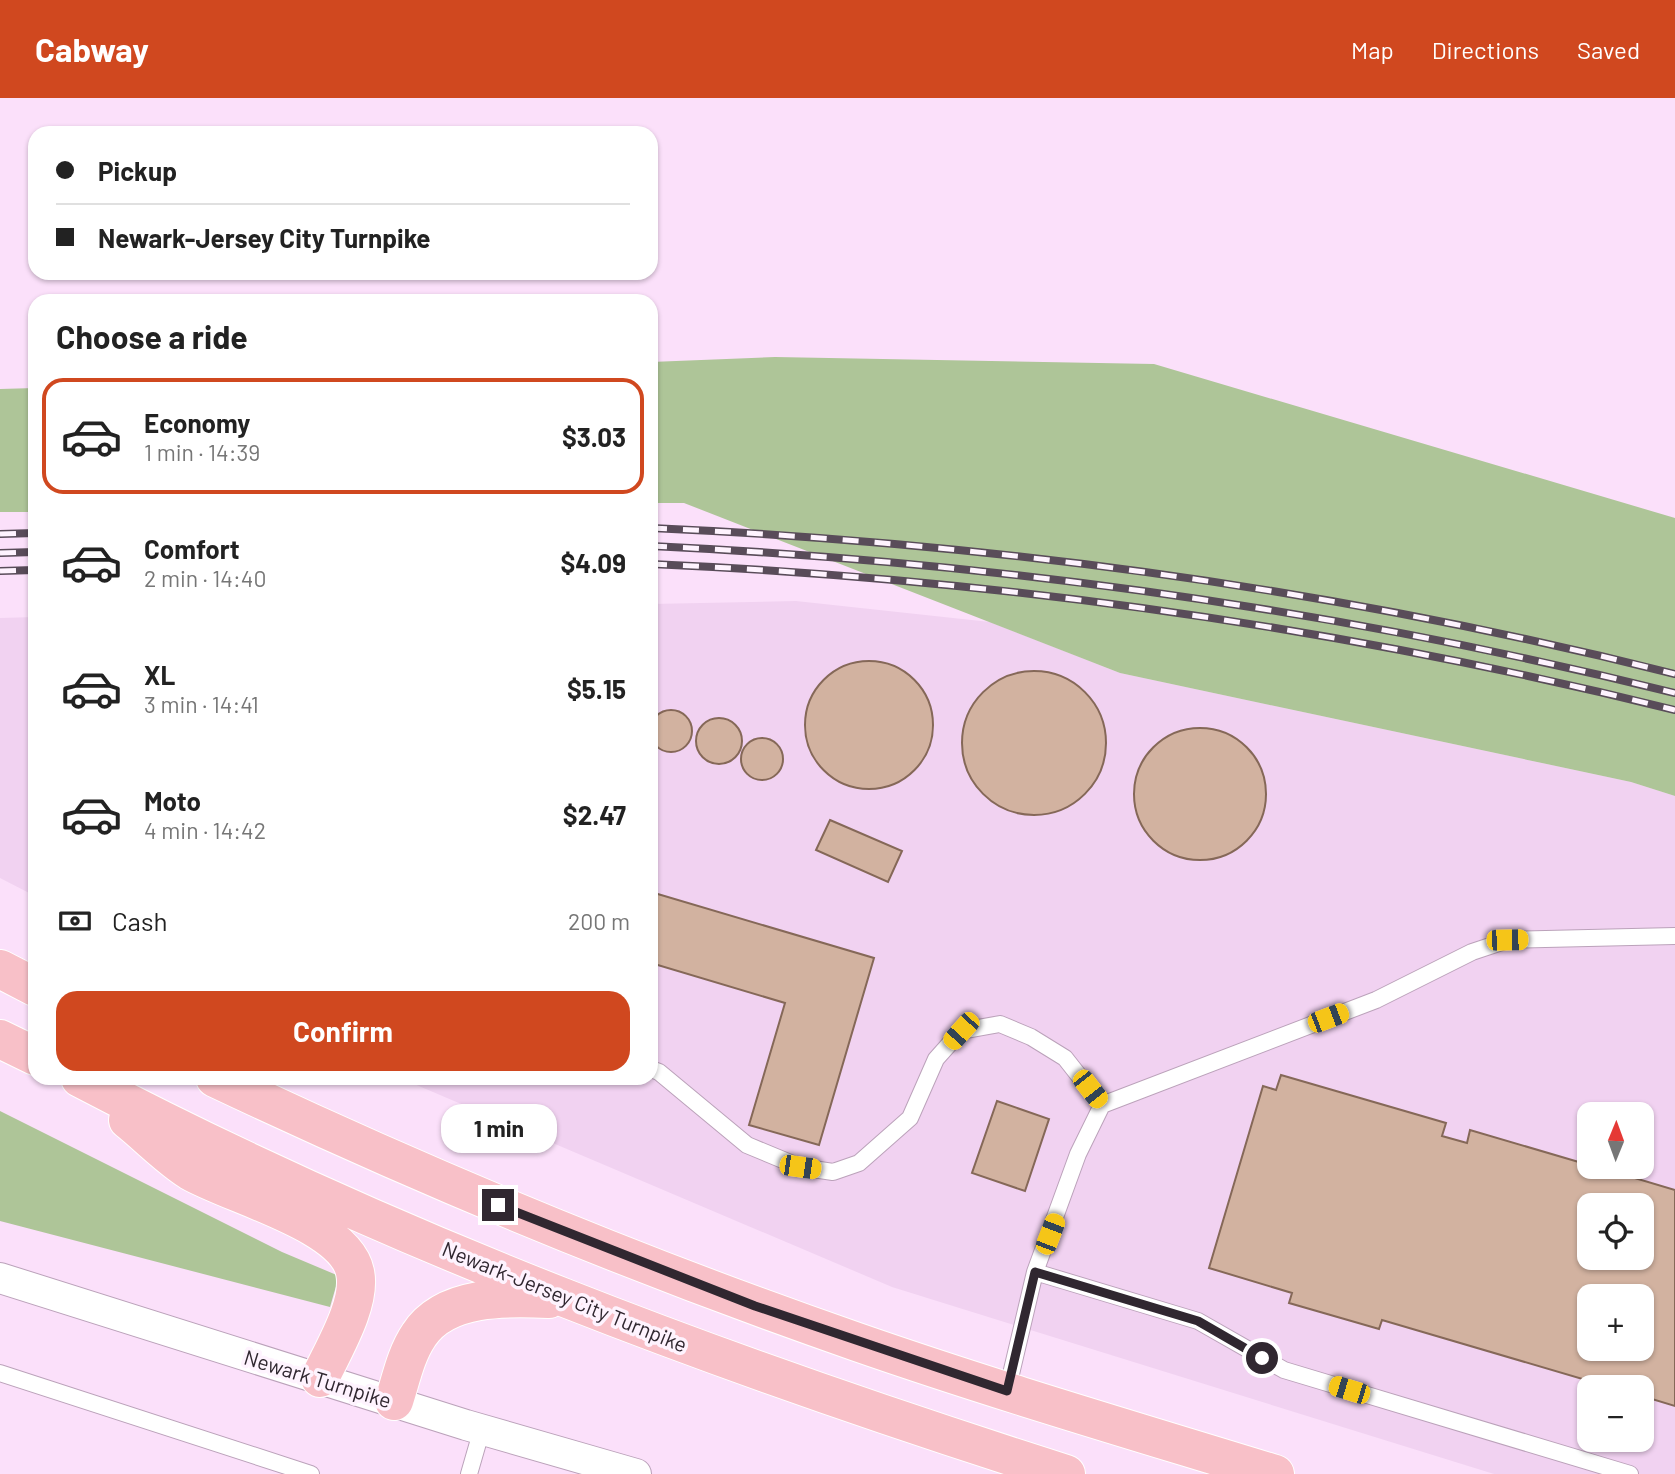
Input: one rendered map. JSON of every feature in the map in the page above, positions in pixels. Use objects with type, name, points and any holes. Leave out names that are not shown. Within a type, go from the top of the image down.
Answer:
[{"type":"highway","points":[[0,969],[28,984]]},
{"type":"highway","points":[[0,1039],[28,1053]]},
{"type":"highway","points":[[87,1085],[190,1171],[302,1222],[332,1239],[343,1250],[355,1271],[355,1295],[349,1315],[320,1378]]},
{"type":"highway","name":"Newark-Jersey City Turnpike","points":[[93,1085],[275,1174],[415,1236],[574,1301],[795,1385],[1066,1474]]},
{"type":"highway","points":[[230,1085],[386,1157],[602,1247],[857,1342],[1275,1474]]},
{"type":"highway","points":[[394,1401],[410,1352],[420,1333],[448,1310],[507,1298],[574,1301]]},
{"type":"street","name":"Newark Turnpike","points":[[0,1278],[482,1429],[636,1474]]},
{"type":"lane","points":[[1007,1391],[1035,1272],[1077,1154],[1102,1105],[1376,1000],[1472,952],[1507,940],[1675,936]]},
{"type":"lane","points":[[658,1072],[747,1145],[800,1167],[833,1172],[859,1163],[910,1118],[936,1059],[961,1031],[1000,1024],[1031,1037],[1065,1058],[1102,1105]]},
{"type":"lane","points":[[1035,1272],[1198,1321],[1284,1370],[1630,1474]]},
{"type":"lane","points":[[0,1373],[311,1474]]},
{"type":"lane","points":[[469,1474],[482,1429]]},
{"type":"shaded area","points":[[796,601],[990,622],[1120,673],[1631,782],[1675,796],[1675,1474],[1494,1474],[892,1287],[416,1085],[658,1085],[658,604]]},
{"type":"shaded area","points":[[28,617],[28,892],[0,878],[0,618]]},
{"type":"green space","points":[[775,357],[1154,364],[1675,518],[1675,796],[1631,782],[1120,673],[684,503],[658,503],[658,362]]},
{"type":"green space","points":[[28,388],[28,512],[0,512],[0,389]]},
{"type":"green space","points":[[0,1111],[282,1252],[339,1276],[330,1307],[0,1221]]},
{"type":"building","points":[[869,661],[894,666],[914,680],[928,700],[933,725],[928,750],[914,770],[894,784],[869,789],[844,784],[824,770],[810,750],[805,725],[810,700],[824,680],[844,666]]},
{"type":"building","points":[[1034,671],[1062,676],[1085,692],[1101,715],[1106,743],[1101,771],[1085,794],[1062,810],[1034,815],[1006,810],[983,794],[967,771],[962,743],[967,715],[983,692],[1006,676]]},
{"type":"building","points":[[671,710],[679,712],[686,716],[692,731],[686,746],[671,752],[658,747],[658,715]]},
{"type":"building","points":[[719,718],[735,725],[742,741],[735,757],[719,764],[703,757],[696,741],[703,725]]},
{"type":"building","points":[[1200,728],[1225,733],[1246,748],[1261,769],[1266,794],[1261,819],[1246,840],[1225,855],[1200,860],[1175,855],[1154,840],[1139,819],[1134,794],[1139,769],[1154,748],[1175,733]]},
{"type":"building","points":[[762,738],[777,744],[783,759],[777,774],[762,780],[747,774],[741,759],[747,744]]},
{"type":"building","points":[[830,820],[902,851],[888,882],[816,850]]},
{"type":"building","points":[[658,894],[874,958],[819,1145],[749,1125],[785,1003],[658,965]]},
{"type":"building","points":[[1281,1075],[1446,1123],[1442,1136],[1467,1143],[1470,1130],[1577,1161],[1577,1180],[1642,1180],[1675,1190],[1675,1406],[1654,1400],[1654,1375],[1577,1375],[1577,1377],[1382,1320],[1379,1329],[1289,1303],[1292,1293],[1209,1268],[1263,1086],[1276,1090]]},
{"type":"building","points":[[997,1101],[1049,1119],[1025,1191],[972,1173]]},
{"type":"railway","points":[[658,528],[909,545],[1167,575],[1422,618],[1675,674]]},
{"type":"railway","points":[[0,534],[28,533]]},
{"type":"railway","points":[[658,546],[909,564],[1167,594],[1422,637],[1675,693]]},
{"type":"railway","points":[[0,553],[28,552]]},
{"type":"railway","points":[[658,564],[909,581],[1167,611],[1422,654],[1675,710]]},
{"type":"railway","points":[[0,571],[28,570]]},
{"type":"route","points":[[498,1205],[755,1306],[1007,1391],[1035,1272],[1198,1321],[1262,1358]]}]
